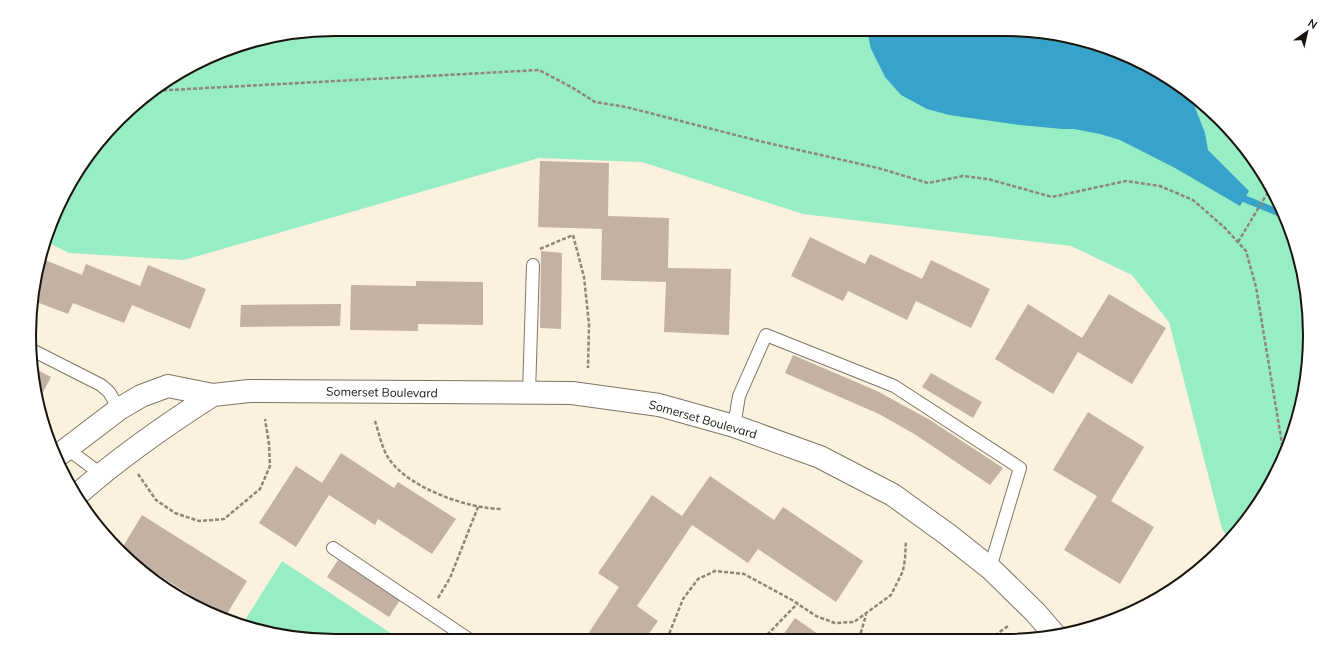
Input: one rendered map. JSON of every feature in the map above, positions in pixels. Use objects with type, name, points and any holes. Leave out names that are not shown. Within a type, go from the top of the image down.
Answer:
[{"type":"street","name":"Somerset Boulevard","points":[[61,453],[119,409],[141,396],[168,386],[213,395],[249,391],[572,393],[660,405],[734,426],[820,457],[893,495],[947,534],[990,568],[1035,612],[1050,630]]},
{"type":"street","name":"Somerset Boulevard","points":[[81,492],[100,474],[159,429],[213,395]]},
{"type":"lane","points":[[529,393],[533,265]]},
{"type":"lane","points":[[734,426],[739,396],[766,335],[894,386],[1020,468],[990,568]]},
{"type":"lane","points":[[37,353],[100,385],[109,392],[119,409]]},
{"type":"lane","points":[[61,453],[100,474]]},
{"type":"lane","points":[[333,548],[461,634]]},
{"type":"path","points":[[163,90],[539,70],[573,88],[595,102],[626,107],[759,141],[878,168],[928,183],[963,176],[988,179],[1052,197],[1126,181],[1160,186],[1193,200],[1225,228],[1246,251],[1256,287],[1282,444]]},
{"type":"path","points":[[1238,242],[1267,194]]},
{"type":"path","points":[[533,265],[534,251],[573,235],[584,277],[589,324],[588,368]]},
{"type":"path","points":[[136,472],[156,500],[175,513],[199,521],[224,519],[260,489],[270,466],[270,444],[265,420]]},
{"type":"path","points":[[375,421],[389,459],[406,477],[435,492],[478,507],[502,510]]},
{"type":"path","points":[[429,612],[450,578],[478,507]]},
{"type":"path","points":[[669,634],[683,599],[698,579],[715,571],[744,574],[798,603],[816,616],[835,623],[854,622],[891,595],[902,571],[905,559],[906,541]]},
{"type":"path","points":[[768,634],[798,603]]},
{"type":"path","points":[[860,634],[866,614]]},
{"type":"path","points":[[997,634],[1008,626]]},
{"type":"green space","points":[[335,36],[1024,37],[1081,46],[1136,67],[1154,76],[1186,98],[1201,110],[1229,138],[1253,169],[1263,186],[1287,239],[1293,258],[1300,296],[1303,335],[1302,355],[1293,412],[1280,449],[1253,501],[1226,535],[1222,529],[1169,322],[1132,275],[1071,246],[803,214],[642,162],[539,158],[184,260],[69,253],[50,244],[52,239],[76,185],[86,169],[110,138],[138,110],[169,86],[185,76],[221,59],[258,46],[296,39]]},
{"type":"green space","points":[[282,561],[392,634],[315,633],[277,628],[245,620]]},
{"type":"water","points":[[868,36],[1004,36],[1062,42],[1100,52],[1154,76],[1194,104],[1205,133],[1208,150],[1249,191],[1240,206],[1175,168],[1120,140],[1100,134],[1074,129],[1020,125],[949,115],[927,109],[901,95],[885,77],[871,49]]},
{"type":"building","points":[[540,161],[609,163],[608,216],[669,218],[668,268],[731,269],[729,335],[664,332],[666,282],[601,280],[602,229],[538,227]]},
{"type":"building","points":[[810,237],[865,264],[870,254],[922,279],[931,260],[990,289],[971,328],[916,301],[907,320],[848,291],[843,301],[791,276]]},
{"type":"building","points":[[541,251],[562,253],[561,329],[540,328]]},
{"type":"building","points":[[46,260],[82,275],[86,264],[140,286],[148,265],[206,289],[190,329],[132,305],[124,323],[73,303],[68,314],[38,303]]},
{"type":"building","points":[[416,281],[483,282],[483,325],[418,324],[418,331],[350,330],[351,285],[416,286]]},
{"type":"building","points":[[1109,294],[1166,328],[1132,384],[1078,352],[1053,394],[995,359],[1028,304],[1082,338]]},
{"type":"building","points":[[341,304],[340,326],[240,327],[241,305]]},
{"type":"building","points":[[793,355],[877,391],[930,420],[1003,468],[990,485],[916,435],[879,414],[785,373]]},
{"type":"building","points":[[39,370],[51,377],[42,394]]},
{"type":"building","points":[[931,373],[982,402],[973,418],[922,387]]},
{"type":"building","points":[[1088,412],[1144,447],[1111,501],[1154,527],[1120,584],[1064,550],[1097,496],[1053,470]]},
{"type":"building","points":[[341,453],[394,488],[398,482],[456,519],[432,554],[378,519],[375,525],[329,495],[296,547],[259,523],[296,466],[322,483]]},
{"type":"building","points":[[710,476],[774,520],[783,507],[863,561],[836,602],[758,549],[748,563],[692,525],[637,606],[658,621],[649,634],[588,634],[619,587],[598,573],[652,495],[682,516]]},
{"type":"building","points":[[142,515],[247,581],[227,613],[202,603],[150,570],[124,546]]},
{"type":"building","points":[[338,560],[400,600],[389,617],[327,577]]},
{"type":"building","points":[[795,618],[818,634],[784,634]]},
{"type":"waterway","points":[[1245,199],[1276,212]]}]
